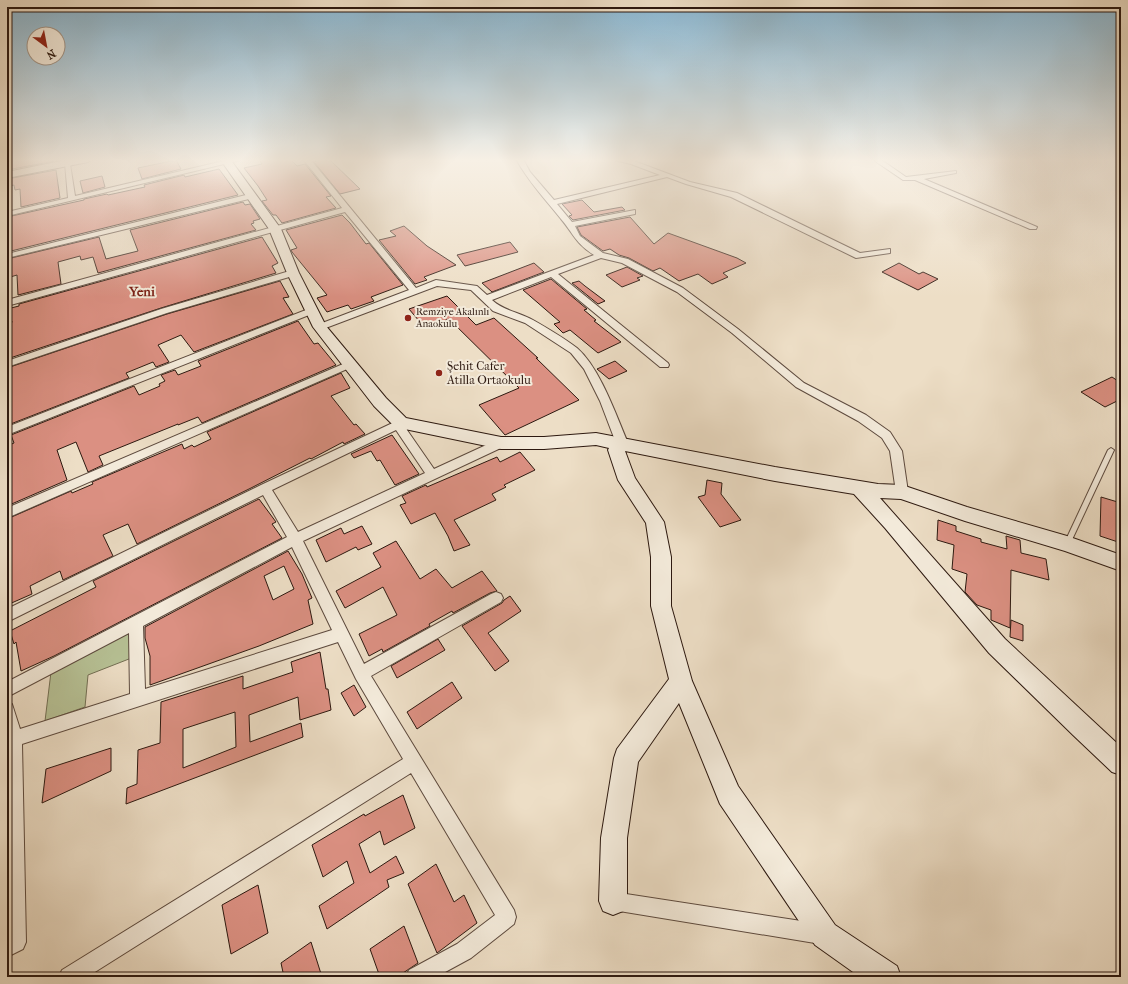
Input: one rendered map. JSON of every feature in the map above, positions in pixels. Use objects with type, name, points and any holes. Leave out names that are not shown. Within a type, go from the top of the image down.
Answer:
[{"type":"street","points":[[7,214],[46,205]]},
{"type":"street","points":[[7,256],[214,205]]},
{"type":"street","points":[[257,205],[275,229],[293,273],[320,327],[380,402],[401,424],[402,431],[433,476]]},
{"type":"street","points":[[344,205],[414,291]]},
{"type":"street","points":[[554,205],[570,225],[577,237],[600,255],[624,261],[680,290],[735,331],[800,384],[832,403],[862,418],[886,435],[896,451],[902,492]]},
{"type":"street","points":[[754,205],[859,256],[887,251]]},
{"type":"street","points":[[980,205],[1033,227]]},
{"type":"street","points":[[7,303],[347,209]]},
{"type":"street","points":[[570,225],[632,212]]},
{"type":"street","points":[[486,299],[600,255]]},
{"type":"street","points":[[7,364],[164,311],[293,273]]},
{"type":"street","points":[[553,274],[664,364]]},
{"type":"street","points":[[320,327],[436,282],[474,288],[496,308],[528,321],[574,351],[588,368],[605,401],[622,443]]},
{"type":"street","points":[[7,431],[311,311]]},
{"type":"street","points":[[7,513],[350,364]]},
{"type":"street","points":[[7,616],[265,488],[401,424],[501,443],[544,443],[596,439],[776,474],[878,491],[902,492],[965,514],[1067,544],[1121,563]]},
{"type":"street","points":[[7,690],[295,539],[501,443]]},
{"type":"street","points":[[622,443],[616,450],[627,480],[655,522],[661,557],[660,606],[681,681],[729,795],[825,935],[886,977]]},
{"type":"street","points":[[265,488],[295,539],[361,674],[507,917],[464,951],[416,977]]},
{"type":"street","points":[[859,488],[892,523],[997,646],[1081,727],[1121,763]]},
{"type":"street","points":[[361,674],[496,598]]},
{"type":"street","points":[[136,623],[138,699]]},
{"type":"street","points":[[14,739],[341,634]]},
{"type":"street","points":[[681,681],[626,758],[614,838],[613,901],[825,935]]},
{"type":"street","points":[[7,709],[14,739],[16,942],[7,947]]},
{"type":"street","points":[[69,977],[413,762]]},
{"type":"lane","points":[[1067,544],[1112,450]]},
{"type":"green space","points":[[131,632],[134,657],[88,675],[85,707],[45,721],[51,672]]},
{"type":"building","points":[[62,205],[198,205],[7,252],[7,217]]},
{"type":"building","points":[[231,205],[251,205],[260,219],[253,221],[254,223],[251,224],[256,230],[98,273],[93,257],[81,260],[80,256],[58,262],[61,284],[18,295],[17,275],[7,278],[7,259],[99,237],[106,259],[138,251],[130,230]]},
{"type":"building","points":[[265,205],[333,205],[336,208],[282,223],[276,215],[273,215]]},
{"type":"building","points":[[563,205],[587,205],[594,212],[622,207],[625,210],[573,220],[569,216],[572,215]]},
{"type":"building","points":[[342,215],[366,244],[369,243],[403,285],[371,297],[374,301],[351,309],[348,305],[327,312],[317,298],[327,295],[292,252],[291,250],[297,248],[286,230]]},
{"type":"building","points":[[630,217],[654,244],[668,233],[737,258],[746,263],[723,273],[728,277],[712,284],[698,274],[679,281],[660,268],[653,271],[629,258],[619,255],[610,249],[603,251],[581,235],[577,227]]},
{"type":"building","points":[[404,226],[427,246],[456,265],[424,277],[427,280],[415,284],[379,240],[396,236],[390,231]]},
{"type":"building","points":[[262,237],[278,263],[272,266],[276,273],[161,308],[7,359],[7,346],[12,321],[7,322],[7,309],[19,306],[19,304]]},
{"type":"building","points":[[510,242],[518,252],[465,266],[457,255]]},
{"type":"building","points":[[534,263],[544,272],[492,292],[482,283]]},
{"type":"building","points":[[899,263],[919,274],[923,272],[938,279],[918,290],[882,272]]},
{"type":"building","points":[[627,267],[643,276],[637,278],[640,280],[622,287],[606,275]]},
{"type":"building","points":[[551,279],[587,309],[584,310],[596,320],[594,321],[621,342],[598,353],[570,330],[563,333],[554,324],[560,322],[523,290]]},
{"type":"building","points":[[280,281],[289,297],[283,298],[293,314],[194,352],[181,335],[158,345],[169,362],[156,367],[153,362],[126,373],[129,378],[8,425],[7,368],[167,314]]},
{"type":"building","points":[[579,281],[605,301],[598,304],[572,283]]},
{"type":"building","points":[[447,296],[476,325],[494,318],[538,358],[536,358],[579,400],[505,435],[479,405],[519,388],[449,319],[425,328],[409,309]]},
{"type":"building","points":[[298,321],[314,344],[318,343],[336,365],[202,423],[198,417],[99,456],[103,465],[88,472],[76,442],[57,450],[67,480],[7,506],[7,446],[14,443],[11,435],[134,386],[139,395],[160,386],[159,384],[165,381],[161,375],[175,370],[178,375],[201,366],[198,361]]},
{"type":"building","points":[[615,361],[627,371],[609,379],[597,369]]},
{"type":"building","points":[[341,373],[350,388],[331,396],[354,425],[356,424],[365,434],[344,444],[343,442],[137,544],[128,524],[103,535],[113,556],[63,580],[60,571],[30,586],[32,594],[7,605],[7,519],[71,491],[72,493],[93,484],[92,482],[182,444],[184,449],[192,445],[194,447],[211,439],[207,432]]},
{"type":"building","points":[[1112,377],[1121,383],[1121,399],[1105,407],[1081,392]]},
{"type":"building","points":[[392,435],[419,474],[395,485],[380,460],[377,461],[371,451],[354,458],[351,454]]},
{"type":"building","points":[[520,452],[535,470],[504,485],[506,487],[492,494],[496,500],[454,520],[470,545],[454,551],[448,536],[435,513],[411,524],[400,505],[406,503],[402,496],[426,485],[427,487],[497,457],[500,462]]},
{"type":"building","points":[[707,480],[722,483],[721,494],[741,520],[720,527],[698,497],[705,495]]},
{"type":"building","points":[[1101,497],[1121,503],[1121,543],[1100,536]]},
{"type":"building","points":[[259,499],[276,522],[272,524],[282,538],[54,656],[21,671],[16,642],[14,644],[10,631],[96,587],[93,581]]},
{"type":"building","points":[[938,520],[956,526],[956,531],[981,539],[981,542],[1007,549],[1006,536],[1020,540],[1021,553],[1046,559],[1049,580],[1011,570],[1010,628],[991,620],[991,610],[977,605],[965,592],[967,574],[952,569],[954,545],[937,540]]},
{"type":"building","points":[[362,526],[372,544],[358,550],[356,547],[326,562],[316,540],[341,528],[344,534]]},
{"type":"building","points":[[396,541],[420,579],[436,569],[452,588],[482,571],[497,591],[490,593],[453,613],[452,611],[429,624],[430,626],[383,652],[382,649],[369,656],[359,634],[397,615],[383,587],[345,608],[336,591],[381,567],[373,553]]},
{"type":"building","points":[[288,551],[302,574],[312,598],[308,600],[313,624],[259,646],[150,685],[150,656],[145,638],[145,627]],"holes":[[[284,566],[294,589],[273,600],[264,576]]]},
{"type":"building","points":[[510,596],[521,611],[488,633],[509,661],[495,671],[462,626],[502,603]]},
{"type":"building","points":[[1011,620],[1023,625],[1023,641],[1010,637]]},
{"type":"building","points":[[438,639],[445,650],[397,678],[391,666]]},
{"type":"building","points":[[320,652],[331,710],[300,720],[298,697],[249,715],[250,742],[301,723],[303,737],[126,804],[127,788],[137,784],[138,750],[160,743],[161,702],[243,676],[243,689],[293,672],[291,662]],"holes":[[[235,712],[236,747],[183,768],[183,729]]]},
{"type":"building","points":[[452,682],[462,698],[417,729],[407,712]]},
{"type":"building","points":[[354,685],[366,707],[354,716],[341,693]]},
{"type":"building","points":[[111,748],[111,771],[42,803],[46,769]]},
{"type":"building","points":[[403,795],[415,828],[384,845],[380,831],[359,844],[370,873],[396,856],[404,873],[387,880],[389,887],[327,929],[319,906],[354,883],[347,861],[323,877],[312,845],[364,814],[365,816]]},
{"type":"building","points":[[436,864],[454,902],[464,895],[477,923],[437,953],[408,884]]},
{"type":"building","points":[[258,885],[268,933],[231,954],[222,905]]},
{"type":"building","points":[[404,926],[418,963],[397,977],[380,977],[370,949]]},
{"type":"building","points":[[311,942],[322,977],[284,977],[281,963]]},
{"type":"place","name":"Remziye Akalınlı Anaokulu","points":[[408,318]]},
{"type":"place","name":"Şehit Cafer Atilla Ortaokulu","points":[[439,373]]},
{"type":"district","name":"Yeni","points":[[142,291]]}]
